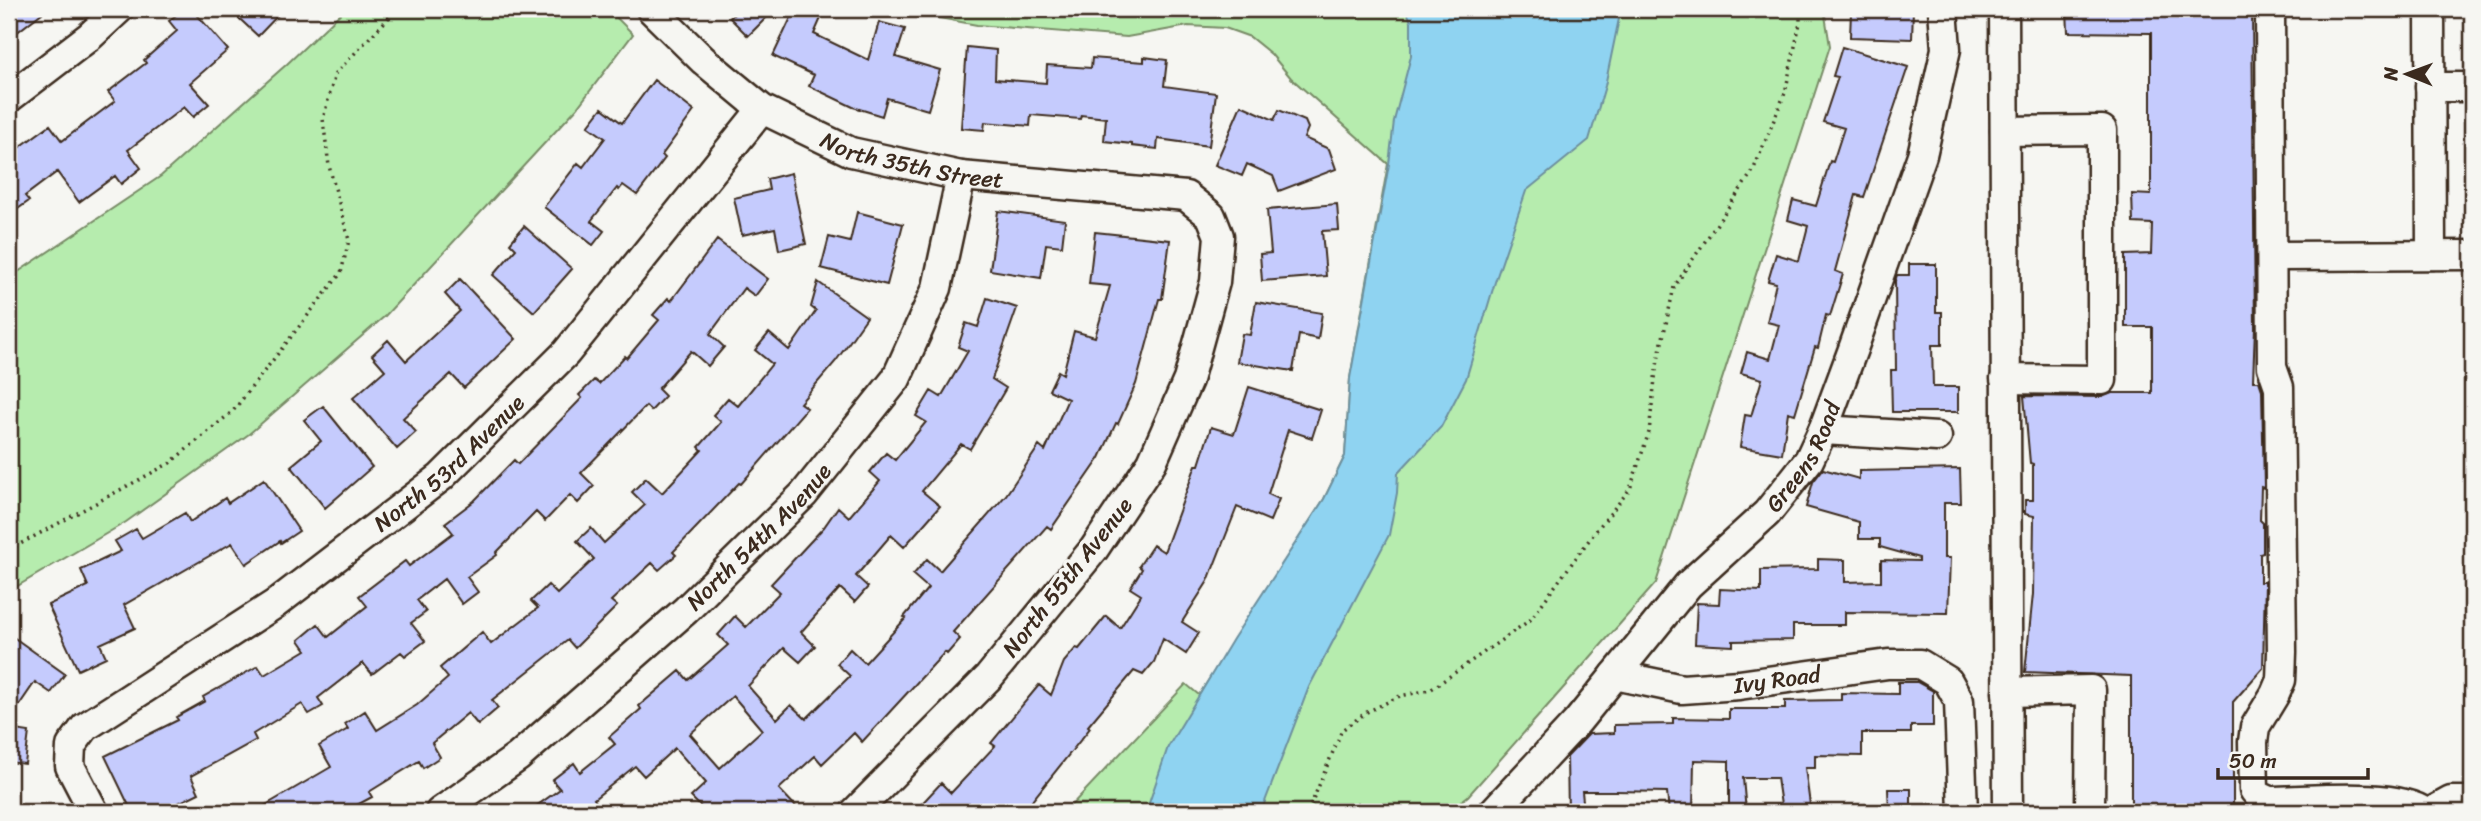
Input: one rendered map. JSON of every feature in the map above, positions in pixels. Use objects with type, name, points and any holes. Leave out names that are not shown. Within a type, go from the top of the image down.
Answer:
[{"type":"street","points":[[9,98],[90,36],[119,9]]},
{"type":"street","name":"North 35th Street","points":[[651,9],[703,60],[762,109],[851,152],[961,176],[1186,196],[1211,216]]},
{"type":"street","name":"Greens Road","points":[[1493,812],[1577,722],[1688,585],[1767,513],[1809,460],[1823,430],[1922,155],[1946,48],[1943,9]]},
{"type":"street","points":[[2004,9],[2008,812]]},
{"type":"street","points":[[2270,9],[2272,368],[2279,387],[2282,652],[2281,680],[2255,727],[2254,790],[2259,796],[2270,801],[2384,800],[2416,806],[2424,812]]},
{"type":"street","points":[[2430,9],[2431,255]]},
{"type":"street","points":[[2430,87],[2472,87]]},
{"type":"street","name":"North 53rd Avenue","points":[[94,812],[70,766],[71,746],[85,727],[275,604],[441,477],[566,353],[762,109]]},
{"type":"street","points":[[2005,131],[2102,130],[2102,380],[2005,379]]},
{"type":"street","name":"North 54th Avenue","points":[[440,812],[518,757],[686,610],[804,494],[896,379],[937,288],[961,176]]},
{"type":"street","name":"North 55th Avenue","points":[[855,812],[989,677],[1094,550],[1153,462],[1188,380],[1215,282],[1219,236],[1211,216]]},
{"type":"street","points":[[2272,256],[2472,255]]},
{"type":"street","points":[[1823,430],[1937,438]]},
{"type":"street","name":"Ivy Road","points":[[1615,675],[1682,689],[1739,685],[1888,664],[1920,664],[1948,681],[1959,701],[1963,812]]},
{"type":"street","points":[[2007,692],[2091,690],[2090,812]]},
{"type":"street","points":[[2431,812],[2451,801],[2472,801]]},
{"type":"path","points":[[9,550],[170,463],[233,411],[341,273],[349,240],[328,166],[323,119],[335,74],[397,9]]},
{"type":"path","points":[[1308,812],[1342,730],[1367,712],[1400,696],[1430,690],[1530,620],[1630,489],[1649,432],[1656,370],[1674,287],[1753,171],[1785,93],[1800,23],[1800,9]]},
{"type":"green space","points":[[345,9],[608,9],[633,34],[577,108],[385,316],[249,434],[126,522],[9,591],[9,278],[161,176]]},
{"type":"green space","points":[[910,9],[1824,9],[1830,46],[1656,583],[1468,796],[1447,812],[1065,812],[1186,684],[1199,695],[1324,499],[1345,456],[1350,378],[1388,164],[1291,78],[1271,54],[1250,37],[1225,28],[1188,26],[1127,37],[977,25],[929,16]]},
{"type":"water","points":[[1406,9],[1621,9],[1605,86],[1589,140],[1526,191],[1466,379],[1441,427],[1398,473],[1389,535],[1309,687],[1261,812],[1146,812],[1168,747],[1233,639],[1324,499],[1345,456],[1350,378],[1389,164],[1394,121],[1411,56],[1411,22]]},
{"type":"building","points":[[9,9],[47,9],[16,33],[9,24]]},
{"type":"building","points":[[183,9],[192,9],[228,50],[190,83],[209,104],[193,117],[184,107],[128,150],[141,168],[121,184],[115,176],[79,202],[57,172],[25,196],[29,201],[9,215],[9,155],[50,125],[62,141],[115,101],[108,92],[146,63],[144,60],[177,31],[169,21]]},
{"type":"building","points":[[229,9],[284,9],[258,36]]},
{"type":"building","points":[[739,9],[775,9],[748,36],[730,18]]},
{"type":"building","points":[[795,9],[825,9],[814,34],[868,60],[879,22],[905,29],[896,57],[940,70],[928,110],[887,98],[882,116],[853,107],[809,86],[814,75],[773,56]]},
{"type":"building","points":[[1872,9],[1913,9],[1912,39],[1850,37],[1851,12],[1872,13]]},
{"type":"building","points":[[2067,9],[2252,9],[2255,328],[2253,381],[2259,381],[2262,390],[2264,488],[2261,487],[2263,553],[2260,554],[2260,582],[2265,582],[2263,668],[2233,702],[2233,812],[2131,812],[2131,676],[2025,672],[2033,594],[2034,516],[2025,514],[2025,500],[2033,500],[2033,464],[2030,463],[2024,396],[2102,397],[2112,393],[2152,393],[2152,327],[2125,327],[2125,255],[2151,254],[2152,224],[2133,223],[2132,194],[2151,195],[2151,33],[2068,32]]},
{"type":"building","points":[[967,47],[996,50],[995,79],[1046,83],[1047,65],[1091,68],[1092,58],[1144,62],[1144,57],[1167,60],[1164,86],[1216,93],[1209,146],[1158,139],[1157,149],[1104,141],[1106,118],[1081,115],[1080,119],[1031,115],[1030,126],[985,122],[984,130],[961,128]]},
{"type":"building","points":[[1842,47],[1908,67],[1864,197],[1856,195],[1835,271],[1843,274],[1830,316],[1826,315],[1818,348],[1815,347],[1795,414],[1788,412],[1782,454],[1740,447],[1745,415],[1751,416],[1762,379],[1741,373],[1747,352],[1770,359],[1779,325],[1767,322],[1776,283],[1768,281],[1776,254],[1799,261],[1808,226],[1788,220],[1793,200],[1816,206],[1844,128],[1823,122],[1838,77],[1833,76]]},
{"type":"building","points":[[654,80],[694,111],[662,155],[665,158],[637,195],[623,185],[619,190],[617,188],[591,221],[604,231],[593,245],[544,207],[578,163],[583,167],[605,138],[588,126],[602,108],[622,123]]},
{"type":"building","points":[[1241,105],[1274,120],[1279,110],[1305,121],[1308,128],[1304,138],[1329,149],[1336,169],[1279,191],[1273,176],[1247,164],[1242,176],[1215,165]]},
{"type":"building","points":[[791,173],[806,244],[779,250],[775,228],[742,235],[734,198],[769,190],[767,179]]},
{"type":"building","points":[[1337,204],[1339,230],[1322,231],[1326,276],[1262,281],[1260,254],[1271,253],[1267,210]]},
{"type":"building","points":[[998,211],[1065,220],[1062,246],[1046,244],[1041,278],[990,270]]},
{"type":"building","points":[[857,212],[903,224],[887,285],[821,268],[829,237],[850,242]]},
{"type":"building","points":[[524,226],[572,269],[534,312],[493,275],[516,249],[510,243]]},
{"type":"building","points":[[1095,232],[1170,240],[1162,299],[1159,299],[1136,384],[1100,458],[1051,529],[1047,526],[953,632],[960,639],[862,742],[854,733],[822,764],[815,756],[779,789],[801,812],[706,812],[691,797],[706,783],[675,748],[644,776],[635,766],[594,799],[604,812],[528,812],[560,789],[552,780],[574,763],[580,772],[615,744],[609,737],[641,709],[639,706],[680,671],[688,680],[728,645],[718,635],[735,616],[746,627],[780,592],[771,584],[824,527],[838,507],[849,517],[880,481],[870,472],[886,453],[895,460],[926,422],[916,416],[931,391],[941,397],[968,351],[958,347],[966,323],[978,327],[987,298],[1017,308],[992,379],[1006,388],[970,449],[961,444],[922,491],[940,506],[904,547],[891,535],[856,576],[868,587],[855,602],[840,588],[801,632],[815,646],[800,662],[784,648],[748,686],[777,719],[791,705],[806,719],[850,676],[837,664],[850,649],[865,663],[906,618],[904,617],[928,588],[913,575],[927,559],[940,571],[1006,495],[1039,446],[1045,451],[1068,399],[1049,390],[1058,371],[1063,374],[1074,331],[1095,337],[1110,286],[1089,284]],"holes":[[[733,696],[762,730],[720,768],[690,734]]]},
{"type":"building","points":[[717,240],[768,279],[755,296],[744,288],[710,334],[724,347],[708,366],[691,351],[658,389],[665,396],[651,411],[646,406],[581,473],[594,486],[578,503],[570,495],[545,521],[536,512],[497,555],[467,577],[478,592],[462,604],[444,579],[417,600],[426,612],[411,623],[425,641],[405,656],[401,652],[372,674],[363,663],[318,698],[323,706],[309,714],[302,704],[253,734],[256,740],[191,776],[199,793],[160,812],[132,812],[105,756],[178,720],[176,717],[205,701],[203,697],[258,666],[264,675],[306,650],[299,640],[318,624],[328,637],[367,606],[359,596],[405,561],[409,566],[453,533],[445,523],[474,501],[514,460],[518,464],[582,398],[579,395],[594,380],[599,384],[625,356],[627,358],[659,320],[653,315],[668,298],[671,301]]},
{"type":"building","points":[[1909,264],[1936,264],[1936,312],[1942,312],[1942,345],[1932,345],[1933,387],[1958,387],[1958,412],[1892,412],[1891,370],[1896,370],[1895,281],[1897,275],[1909,275]]},
{"type":"building","points":[[460,279],[516,339],[464,388],[451,374],[403,418],[416,432],[397,449],[353,398],[385,370],[372,355],[388,340],[406,361],[460,311],[445,294]]},
{"type":"building","points":[[818,282],[867,317],[836,361],[800,403],[807,408],[741,484],[739,483],[673,552],[676,555],[659,570],[652,563],[611,601],[617,606],[575,648],[568,640],[492,700],[498,708],[478,725],[468,713],[432,743],[440,757],[423,768],[419,761],[369,792],[372,797],[344,812],[254,812],[331,767],[319,746],[348,729],[345,724],[365,711],[377,730],[417,705],[448,678],[440,668],[482,632],[491,644],[538,608],[531,601],[548,585],[557,594],[594,559],[577,541],[591,528],[604,543],[645,505],[632,492],[646,478],[662,493],[702,450],[699,447],[721,422],[713,415],[728,398],[738,406],[772,364],[755,350],[769,333],[789,350],[816,311],[811,307]]},
{"type":"building","points":[[1256,302],[1322,313],[1318,339],[1299,335],[1293,371],[1237,362],[1242,334],[1250,335]]},
{"type":"building","points":[[1249,387],[1321,410],[1312,438],[1288,430],[1268,494],[1279,499],[1270,521],[1237,507],[1208,581],[1182,622],[1199,633],[1186,654],[1163,639],[1154,662],[1143,675],[1134,671],[1088,726],[1090,728],[1032,801],[1044,812],[914,812],[941,783],[951,793],[995,746],[991,743],[1039,685],[1051,695],[1064,662],[1076,648],[1079,649],[1106,616],[1120,628],[1141,595],[1130,588],[1142,569],[1139,566],[1153,545],[1164,552],[1196,465],[1199,465],[1211,427],[1234,434]]},
{"type":"building","points":[[323,406],[372,467],[325,508],[291,466],[321,441],[304,420]]},
{"type":"building","points":[[1823,469],[1859,479],[1859,471],[1960,469],[1961,503],[1944,503],[1944,558],[1950,558],[1948,613],[1845,612],[1845,625],[1793,625],[1793,640],[1733,641],[1733,646],[1695,644],[1697,603],[1719,604],[1720,589],[1761,591],[1761,570],[1818,569],[1818,559],[1845,560],[1845,582],[1881,581],[1881,560],[1919,561],[1919,558],[1880,547],[1880,539],[1859,539],[1859,522],[1806,507],[1813,482]]},
{"type":"building","points":[[264,479],[299,531],[246,564],[232,543],[124,605],[135,628],[100,644],[106,657],[78,670],[48,605],[88,586],[81,570],[121,551],[115,541],[136,529],[142,538],[185,513],[190,522],[225,498],[228,503]]},
{"type":"building","points":[[9,634],[65,674],[51,693],[35,682],[9,720]]},
{"type":"building","points":[[1898,682],[1917,682],[1933,691],[1933,726],[1911,726],[1911,733],[1862,733],[1862,756],[1815,755],[1815,768],[1805,768],[1811,812],[1782,812],[1777,778],[1743,778],[1746,812],[1729,812],[1729,761],[1694,760],[1693,812],[1669,812],[1667,792],[1582,791],[1584,812],[1568,812],[1567,757],[1589,734],[1614,733],[1614,725],[1673,724],[1673,718],[1729,719],[1729,709],[1785,709],[1785,701],[1841,700],[1841,693],[1898,694]]},
{"type":"building","points":[[9,729],[29,732],[25,764],[9,762]]},
{"type":"building","points":[[1888,789],[1911,789],[1911,812],[1889,812]]}]
